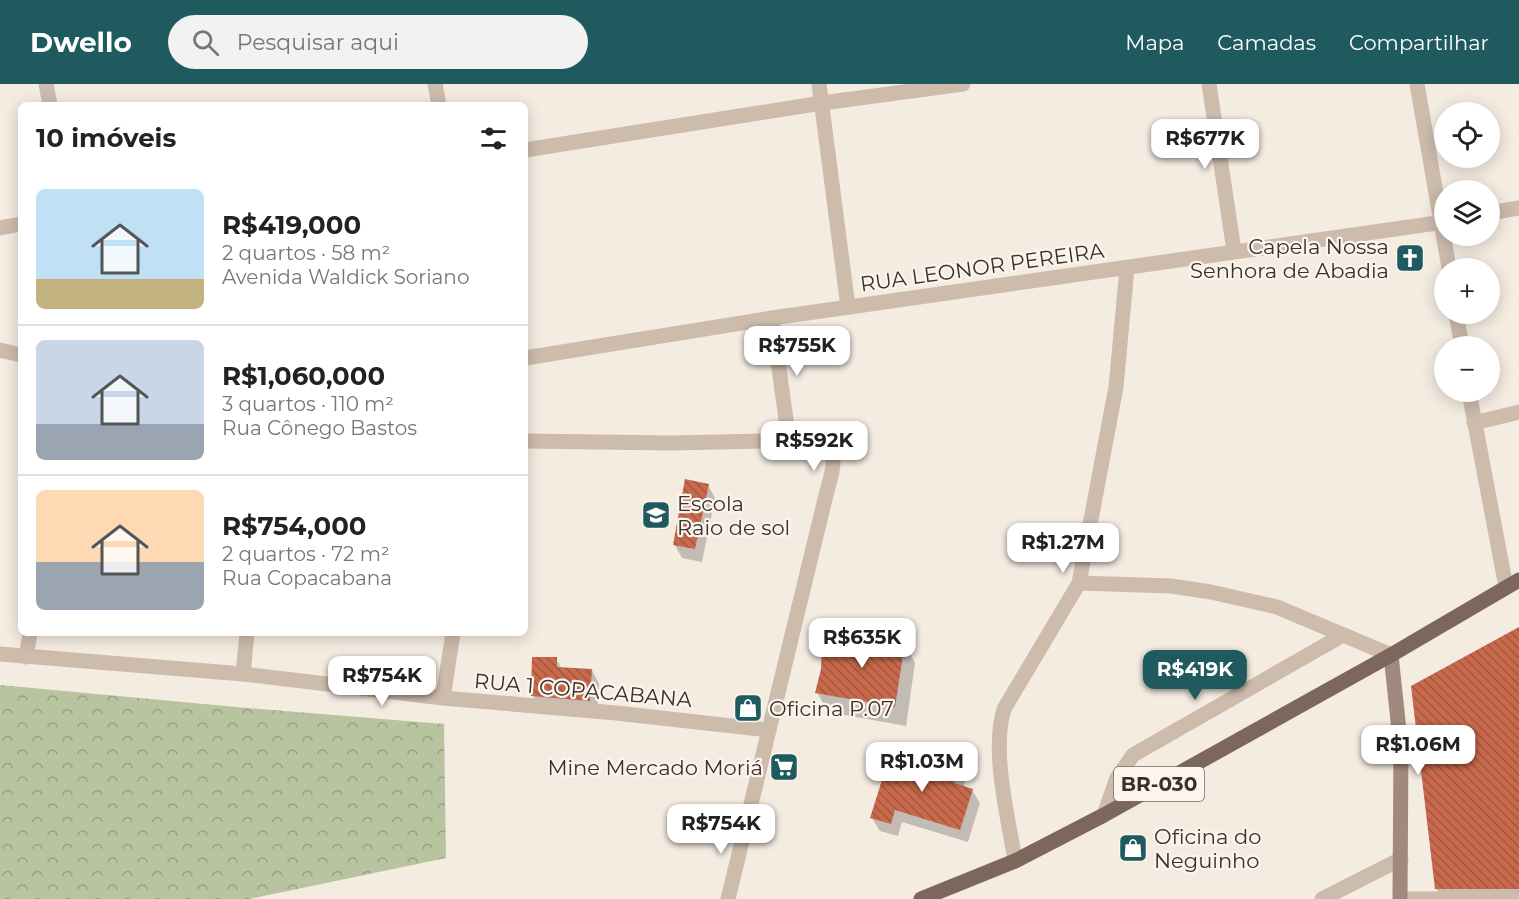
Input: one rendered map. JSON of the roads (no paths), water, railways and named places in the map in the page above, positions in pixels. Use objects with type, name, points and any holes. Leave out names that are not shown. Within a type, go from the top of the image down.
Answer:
[{"type":"main road","name":"BR-030","points":[[921,899],[1015,861],[1104,816],[1391,655],[1512,584]]},
{"type":"street","points":[[46,84],[49,102]]},
{"type":"street","points":[[435,84],[438,102]]},
{"type":"street","points":[[819,84],[848,307]]},
{"type":"street","points":[[528,150],[822,103],[963,84]]},
{"type":"street","points":[[1209,84],[1234,250]]},
{"type":"street","points":[[1417,84],[1435,180]]},
{"type":"street","points":[[1500,211],[1519,208]]},
{"type":"street","name":"RUA LEONOR PEREIRA","points":[[528,358],[772,318],[1127,268],[1234,250],[1434,223]]},
{"type":"street","points":[[0,228],[18,225]]},
{"type":"street","points":[[1015,861],[999,754],[1000,721],[1004,709],[1079,583],[1116,387],[1127,268]]},
{"type":"street","points":[[772,318],[789,441]]},
{"type":"street","points":[[0,350],[18,354]]},
{"type":"street","points":[[1471,402],[1512,584]]},
{"type":"street","points":[[1474,423],[1519,412]]},
{"type":"street","points":[[528,441],[672,443],[819,440],[829,446],[833,454],[833,463],[728,899]]},
{"type":"street","points":[[1079,583],[1171,586],[1211,592],[1277,607],[1391,655],[1401,749],[1400,899]]},
{"type":"street","points":[[1104,816],[1117,778],[1133,755],[1343,635]]},
{"type":"street","points":[[26,657],[30,636]]},
{"type":"street","points":[[243,674],[247,636]]},
{"type":"street","points":[[443,698],[453,636]]},
{"type":"street","name":"RUA 1 COPACABANA","points":[[0,654],[243,674],[443,698],[616,713],[768,730]]},
{"type":"street","points":[[1322,899],[1401,859]]},
{"type":"street","points":[[1410,899],[1519,899]]},
{"type":"place","name":"Capela Nossa Senhora de Abadia","points":[[1410,258]]},
{"type":"place","name":"Escola Raio de sol","points":[[656,515]]},
{"type":"place","name":"Oficina P.07","points":[[748,708]]},
{"type":"place","name":"Mine Mercado Moriá","points":[[784,767]]},
{"type":"place","name":"Oficina do Neguinho","points":[[1133,848]]}]
